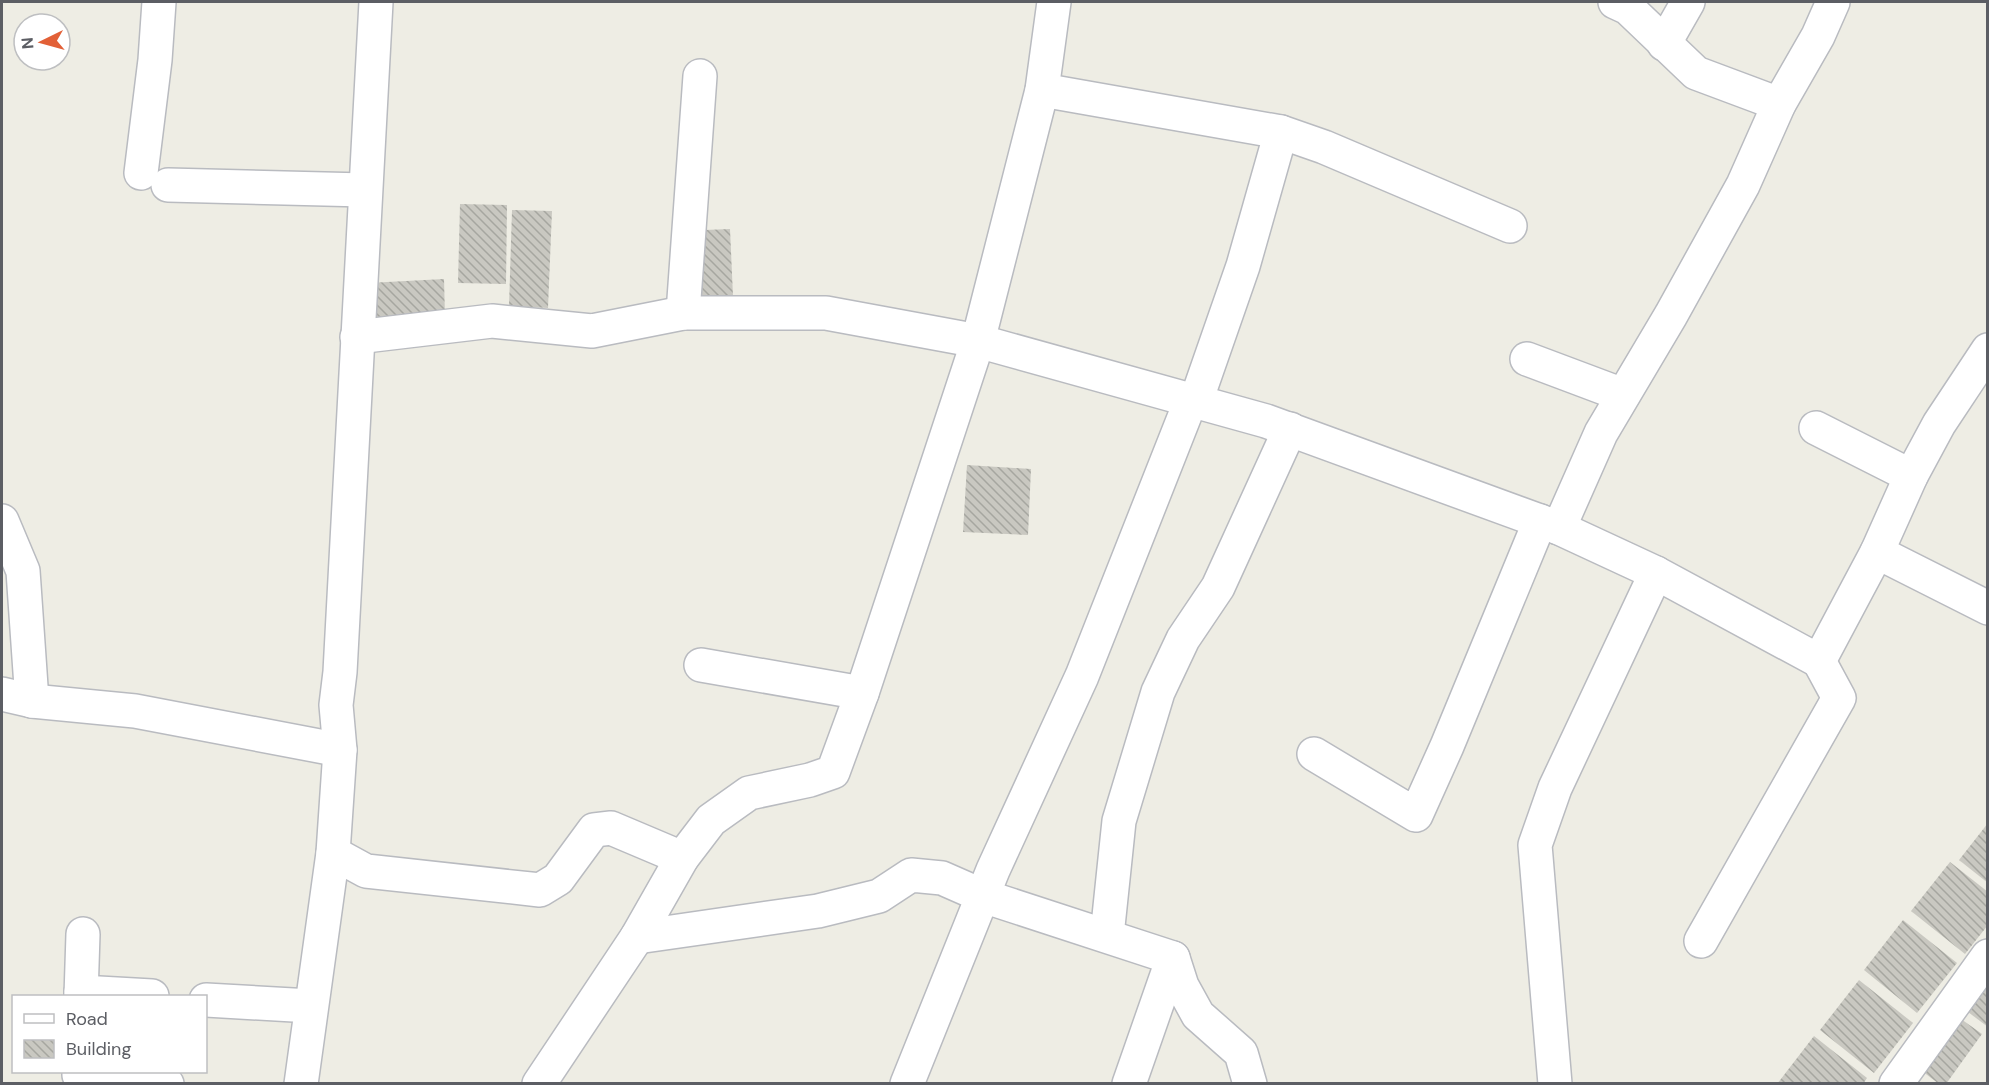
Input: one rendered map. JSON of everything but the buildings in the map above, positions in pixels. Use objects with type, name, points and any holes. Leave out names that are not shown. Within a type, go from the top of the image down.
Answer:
[{"type":"street","points":[[159,2],[155,60],[155,179],[365,190]]},
{"type":"street","points":[[301,1083],[333,853],[340,750],[336,705],[340,672],[376,2]]},
{"type":"street","points":[[539,1083],[637,937],[682,858],[711,820],[749,793],[810,780],[833,772],[862,693],[978,341],[1042,90],[1054,2]]},
{"type":"street","points":[[1615,2],[1628,8],[1696,73],[1779,104]]},
{"type":"street","points":[[1664,44],[1688,2]]},
{"type":"street","points":[[1314,753],[1416,815],[1550,524],[1743,185],[1779,104],[1818,36],[1833,2]]},
{"type":"street","points":[[683,313],[700,76]]},
{"type":"street","points":[[1042,90],[1281,132],[1324,147],[1510,226]]},
{"type":"street","points":[[907,1083],[983,896],[1082,676],[1193,401],[1243,266],[1281,132]]},
{"type":"street","points":[[357,337],[492,321],[592,331],[683,313],[826,313],[978,341],[1266,420],[1550,524],[1656,573],[1819,661],[1839,698],[1701,941]]},
{"type":"street","points":[[1819,661],[1877,552],[1911,476],[1939,424],[1988,350]]},
{"type":"street","points":[[1527,359],[1623,395]]},
{"type":"street","points":[[1816,428],[1911,476]]},
{"type":"street","points":[[1108,926],[1119,821],[1158,692],[1183,639],[1218,587],[1290,429]]},
{"type":"street","points":[[2,520],[23,571],[17,698],[135,711],[340,750]]},
{"type":"street","points":[[1877,552],[1988,608]]},
{"type":"street","points":[[1555,1083],[1535,845],[1556,788],[1656,573]]},
{"type":"street","points":[[701,665],[862,693]]},
{"type":"street","points":[[333,853],[366,871],[540,890],[558,879],[594,830],[611,828],[682,858]]},
{"type":"street","points":[[637,937],[818,911],[879,896],[911,875],[942,878],[983,896],[1173,958]]},
{"type":"street","points":[[83,934],[81,994],[116,995]]},
{"type":"street","points":[[1896,1083],[1988,956]]},
{"type":"street","points":[[1129,1083],[1173,958]]},
{"type":"street","points":[[1173,958],[1182,986],[1198,1015],[1241,1053],[1250,1083]]},
{"type":"street","points":[[207,1000],[312,1006]]},
{"type":"street","points":[[79,1076],[167,1083]]}]
